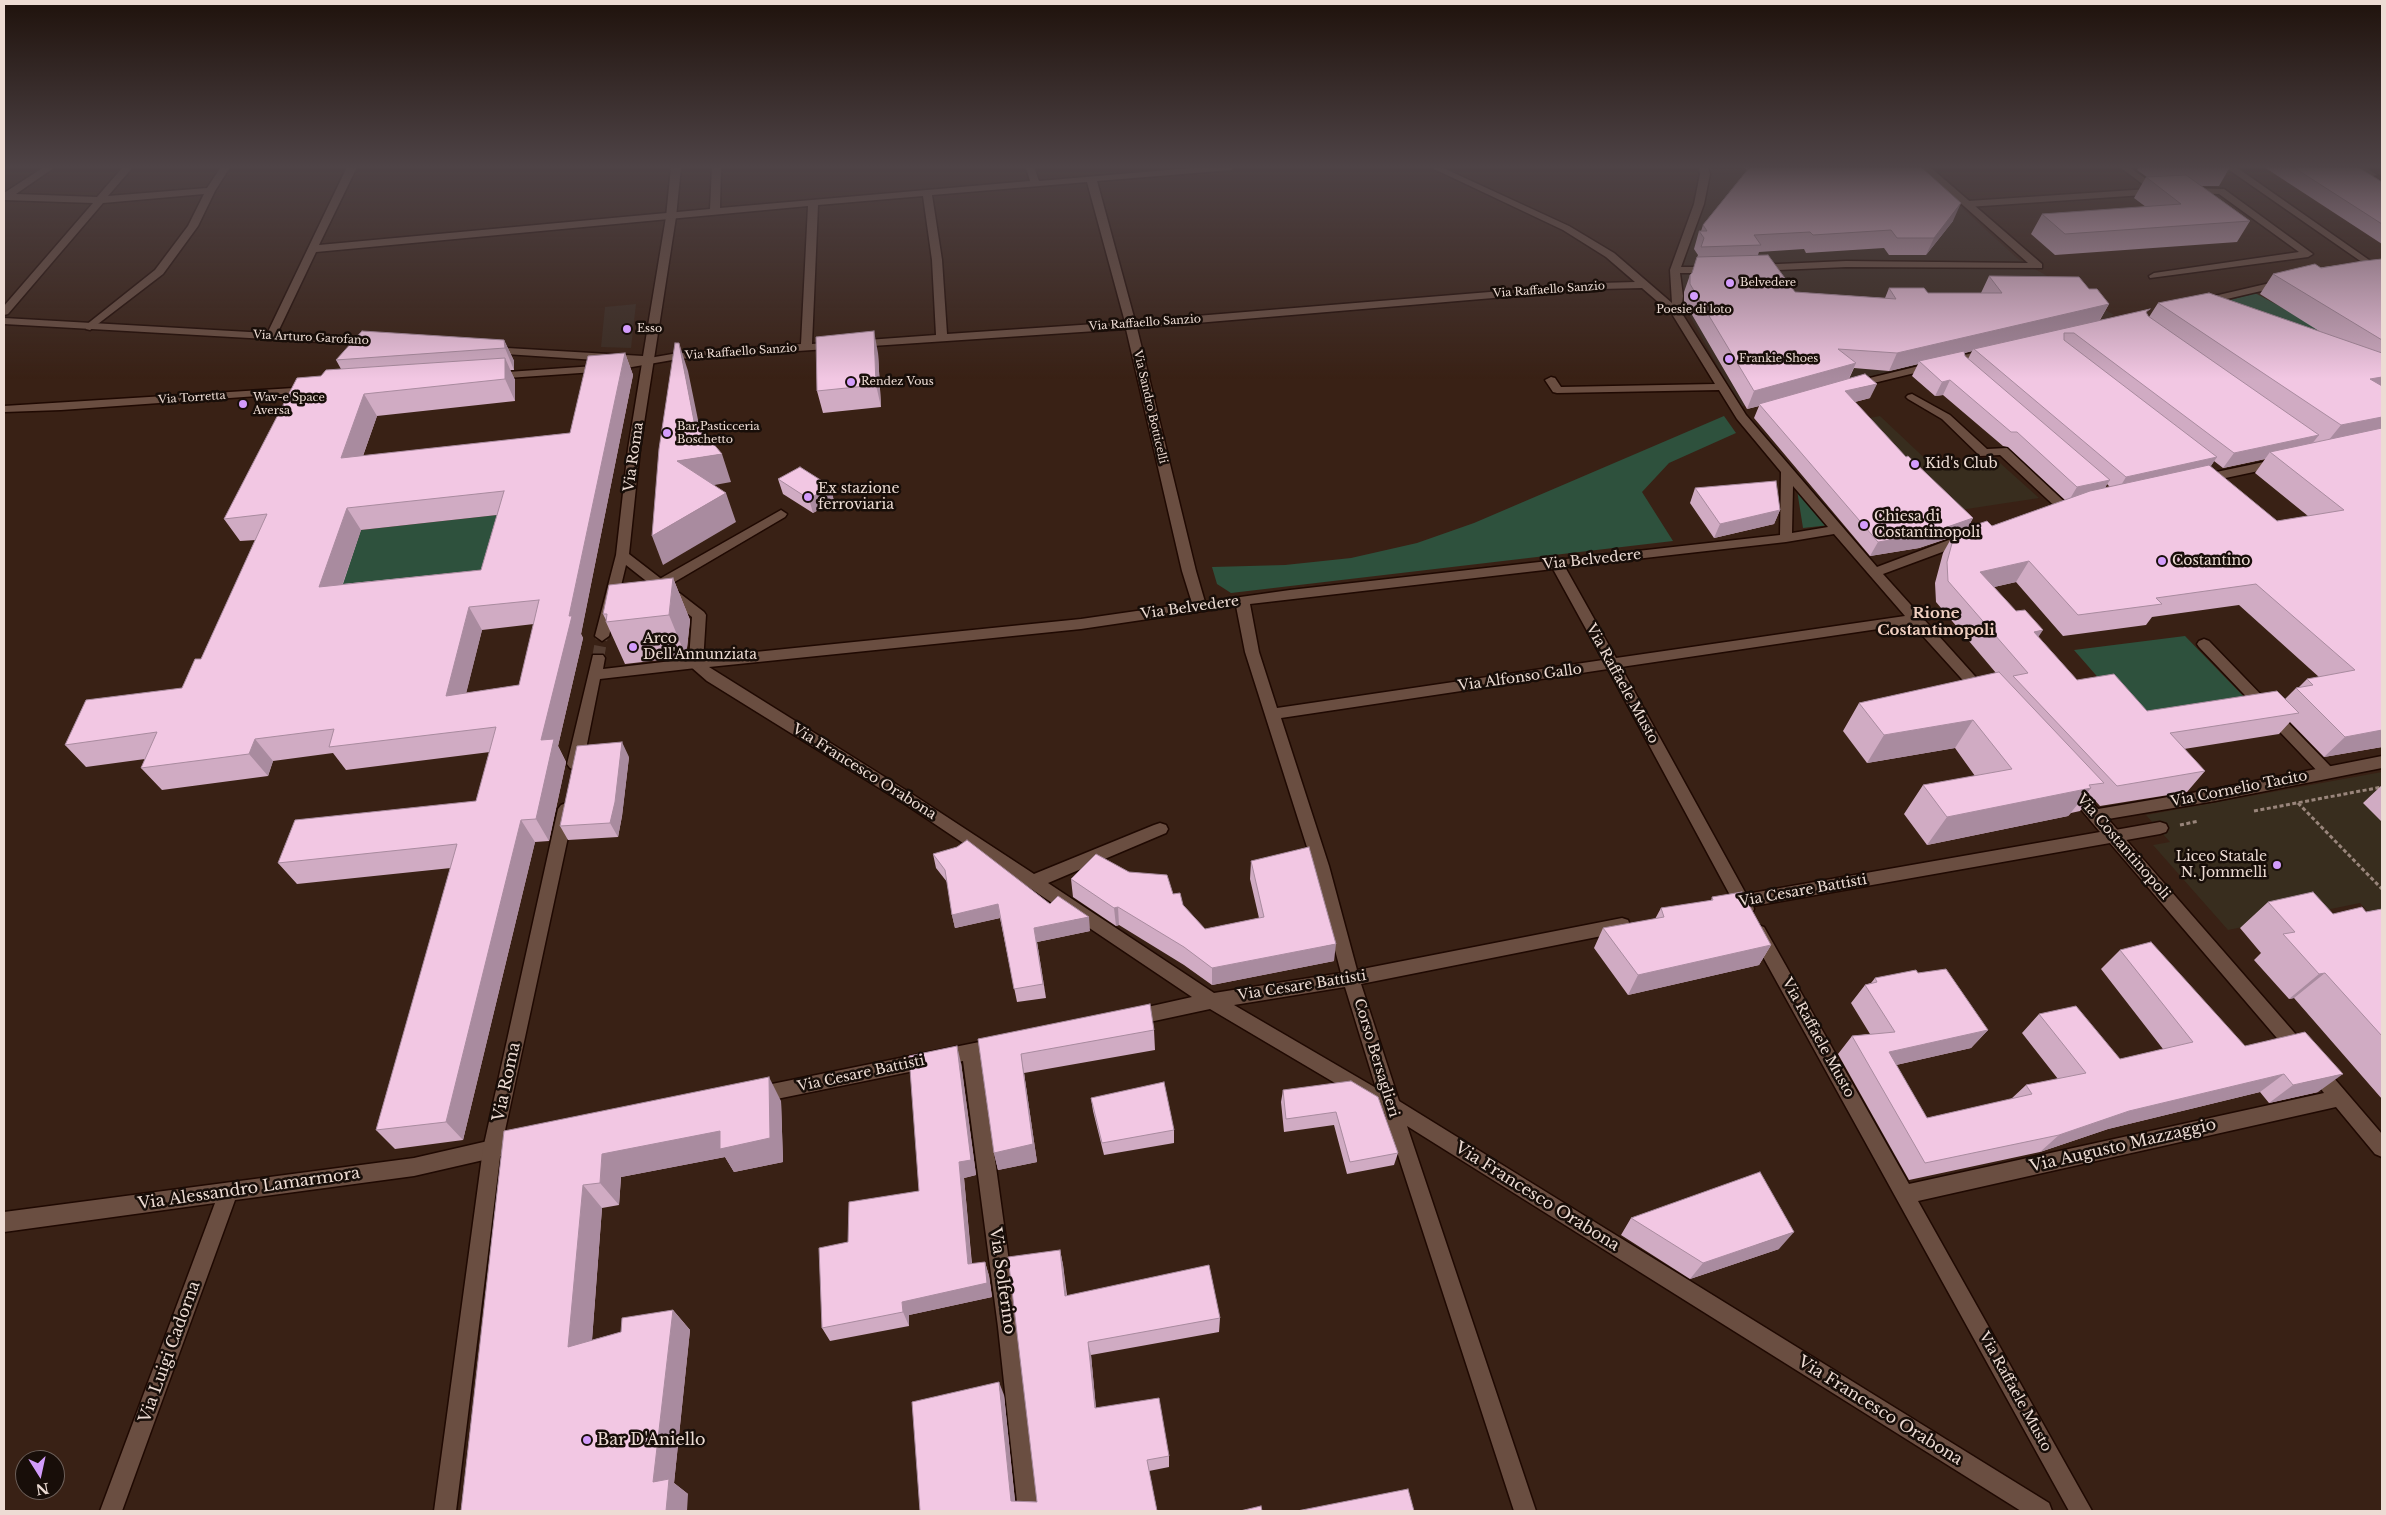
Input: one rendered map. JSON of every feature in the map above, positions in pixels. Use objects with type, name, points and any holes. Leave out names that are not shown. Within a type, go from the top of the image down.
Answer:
[{"type":"street","points":[[4,312],[67,238]]},
{"type":"street","points":[[90,327],[159,272],[184,238]]},
{"type":"street","points":[[271,336],[318,238]]},
{"type":"street","points":[[313,249],[439,238]]},
{"type":"street","name":"Via Roma","points":[[602,636],[622,555],[634,449],[668,238]]},
{"type":"street","points":[[806,348],[810,238]]},
{"type":"street","points":[[934,238],[942,337]]},
{"type":"street","name":"Via Sandro Botticelli","points":[[1107,238],[1131,325],[1189,571],[1200,607]]},
{"type":"street","points":[[1582,238],[1610,255],[1642,285],[1676,312],[1723,387],[1746,415],[1787,472],[1915,619],[1996,706]]},
{"type":"street","points":[[1676,312],[1678,296],[1675,270],[1687,238]]},
{"type":"street","points":[[1746,268],[1846,264],[2038,266],[2006,238]]},
{"type":"street","points":[[2154,276],[2308,254],[2286,238]]},
{"type":"street","points":[[2332,238],[2382,273]]},
{"type":"street","points":[[2349,267],[2382,260]]},
{"type":"street","points":[[1675,270],[1726,269]]},
{"type":"street","points":[[2189,305],[2293,281]]},
{"type":"street","name":"Via Raffaello Sanzio","points":[[648,360],[942,337],[1131,325],[1600,286],[1642,285]]},
{"type":"street","name":"Via Arturo Garofano","points":[[4,321],[380,343]]},
{"type":"street","points":[[479,349],[648,360]]},
{"type":"street","points":[[1839,388],[1998,350]]},
{"type":"street","points":[[545,372],[558,354]]},
{"type":"street","points":[[486,377],[609,368],[648,360]]},
{"type":"street","points":[[1551,380],[1557,390],[1723,387]]},
{"type":"street","name":"Via Torretta","points":[[4,409],[61,408],[326,389]]},
{"type":"street","points":[[1912,397],[1946,417],[1984,453],[2003,451],[2070,507],[2046,513]]},
{"type":"street","points":[[2185,482],[2294,460]]},
{"type":"street","points":[[2206,463],[2222,475]]},
{"type":"street","points":[[1786,538],[1787,472]]},
{"type":"street","points":[[661,584],[781,514]]},
{"type":"street","name":"Via Belvedere","points":[[596,666],[696,663],[1080,624],[1242,600],[1786,538],[1838,529]]},
{"type":"street","points":[[1875,572],[1982,534]]},
{"type":"street","points":[[622,555],[699,615],[696,663]]},
{"type":"street","name":"Via Raffaele Musto","points":[[1557,564],[1610,664],[2081,1511]]},
{"type":"street","name":"Corso Bersaglieri","points":[[1242,600],[1252,652],[1321,866],[1351,979],[1390,1106],[1525,1511]]},
{"type":"street","name":"Via Alfonso Gallo","points":[[1272,714],[1915,619]]},
{"type":"street","points":[[2204,644],[2327,772]]},
{"type":"street","name":"Via Francesco Orabona","points":[[696,663],[712,677],[910,800],[1212,1001],[1390,1106],[2041,1511]]},
{"type":"street","name":"Via Roma","points":[[445,1511],[492,1149],[596,666]]},
{"type":"street","name":"Via Cornelio Tacito","points":[[2096,815],[2215,796],[2382,762]]},
{"type":"street","name":"Via Costantinopoli","points":[[2063,779],[2115,836],[2382,1148]]},
{"type":"street","name":"Via Cesare Battisti","points":[[1713,907],[2160,828]]},
{"type":"street","points":[[1033,882],[1160,829]]},
{"type":"street","name":"Via Cesare Battisti","points":[[1116,1021],[1212,1001],[1351,979],[1635,923]]},
{"type":"street","name":"Via Cesare Battisti","points":[[736,1100],[1019,1042]]},
{"type":"street","name":"Via Solferino","points":[[971,1052],[1008,1327],[1029,1511]]},
{"type":"street","name":"Via Augusto Mazzaggio","points":[[1906,1194],[2340,1098]]},
{"type":"street","points":[[492,1149],[522,1143]]},
{"type":"street","name":"Via Alessandro Lamarmora","points":[[4,1222],[228,1193],[414,1166],[492,1149]]},
{"type":"street","name":"Via Luigi Cadorna","points":[[111,1511],[228,1193]]},
{"type":"path","points":[[2252,811],[2382,787]]},
{"type":"path","points":[[2298,803],[2382,889]]},
{"type":"path","points":[[2160,828],[2206,820]]},
{"type":"shaded area","points":[[1692,238],[1995,238],[2018,259],[2114,315],[2096,324],[1740,407],[1680,298],[1680,277]]},
{"type":"shaded area","points":[[636,304],[631,348],[601,347],[605,307]]},
{"type":"shaded area","name":"Kid's Club","points":[[1880,416],[1934,467],[1975,460],[1981,465],[2000,463],[2039,498],[1947,512],[1855,421]]},
{"type":"shaded area","name":"Liceo Statale N. Jommelli","points":[[2382,772],[2382,926],[2360,903],[2228,930],[2153,845],[2170,842],[2146,815]]},
{"type":"green space","points":[[2255,293],[2322,329],[2284,341],[2195,310]]},
{"type":"green space","points":[[1724,416],[1736,433],[1669,463],[1642,492],[1673,541],[1231,593],[1217,584],[1212,567],[1285,565],[1351,558],[1417,543],[1474,523]]},
{"type":"green space","points":[[1797,490],[1830,525],[1803,528]]},
{"type":"green space","points":[[515,513],[493,592],[334,609],[361,530]]},
{"type":"green space","points":[[2185,636],[2252,705],[2136,721],[2074,650]]},
{"type":"building","points":[[1704,238],[1756,238],[1761,245],[1701,247]]},
{"type":"building","points":[[1768,255],[1795,292],[1896,299],[1889,288],[1924,288],[1928,293],[2002,293],[1989,276],[2079,277],[2089,289],[2097,289],[2109,304],[1897,353],[1838,349],[1856,363],[1754,391],[1690,284],[1690,275],[1697,257]]},
{"type":"building","points":[[2382,259],[2382,340],[2273,274],[2315,264],[2321,268]]},
{"type":"building","points":[[2209,293],[2382,353],[2382,377],[2370,379],[2382,386],[2382,417],[2341,425],[2158,303]]},
{"type":"building","points":[[2150,309],[2146,312],[2148,316],[2319,435],[2234,453],[2074,333],[2064,333],[2064,340],[2217,457],[2126,477],[1974,349]]},
{"type":"building","points":[[362,331],[504,340],[505,348],[336,360]]},
{"type":"building","points":[[874,331],[876,385],[817,391],[816,337]]},
{"type":"building","points":[[675,343],[679,343],[694,421],[722,454],[677,461],[726,493],[652,536],[659,449]]},
{"type":"building","points":[[1964,351],[1965,356],[2110,480],[2077,487],[2017,432],[2011,432],[1950,380],[1942,382],[1919,361]]},
{"type":"building","points":[[625,353],[569,616],[572,616],[541,740],[554,739],[536,819],[521,820],[446,1122],[376,1130],[457,844],[278,863],[295,820],[476,801],[496,727],[329,747],[334,729],[255,739],[249,754],[141,768],[157,732],[65,745],[86,700],[182,688],[195,659],[201,659],[267,514],[224,519],[297,378],[321,376],[326,370],[505,358],[505,379],[364,394],[341,458],[570,433],[588,356]],"holes":[[[504,491],[481,570],[319,587],[347,508]],[[539,600],[519,685],[446,696],[469,607]]]},
{"type":"building","points":[[1865,374],[1877,384],[1845,391],[1906,457],[1908,456],[1973,518],[1927,534],[1878,542],[1759,404]]},
{"type":"building","points":[[2382,428],[2382,730],[2345,737],[2296,688],[2313,685],[2307,679],[2355,670],[2256,584],[2156,598],[2162,604],[2078,615],[2029,561],[1980,572],[2016,611],[2025,610],[2043,630],[2034,632],[2077,680],[2114,674],[2147,711],[2277,691],[2299,713],[2170,733],[2205,771],[2117,786],[2013,676],[2028,673],[1948,581],[1947,562],[1955,532],[1987,521],[1992,526],[2090,491],[2209,465],[2277,521],[2344,510],[2270,452]]},
{"type":"building","points":[[800,467],[830,486],[809,499],[778,479]]},
{"type":"building","points":[[1776,481],[1780,510],[1720,524],[1695,488]]},
{"type":"building","points":[[673,578],[669,615],[606,622],[607,614],[603,614],[609,585]]},
{"type":"building","points":[[1999,672],[2104,783],[2089,785],[2091,788],[1947,817],[1923,785],[2012,769],[1973,720],[1884,735],[1859,703]]},
{"type":"building","points":[[622,742],[615,802],[610,823],[560,826],[577,746]]},
{"type":"building","points":[[967,840],[1050,904],[1058,896],[1089,917],[1034,928],[1043,984],[1014,989],[998,904],[952,915],[945,870],[933,854],[957,847]]},
{"type":"building","points":[[1309,847],[1336,944],[1212,968],[1184,947],[1118,907],[1114,908],[1071,879],[1096,854],[1129,872],[1167,875],[1173,894],[1180,893],[1183,905],[1205,929],[1264,917],[1251,861]]},
{"type":"building","points":[[1742,892],[1771,945],[1638,975],[1603,928],[1664,917],[1661,908],[1713,900],[1712,897]]},
{"type":"building","points":[[2313,892],[2333,914],[2362,907],[2366,912],[2382,909],[2382,1036],[2325,973],[2319,974],[2283,934],[2295,932],[2268,902]]},
{"type":"building","points":[[2151,942],[2245,1046],[2305,1032],[2343,1074],[2293,1085],[2284,1074],[2129,1111],[2059,1135],[1925,1163],[1852,1036],[1895,1032],[1865,985],[1877,982],[1875,978],[1916,970],[1918,973],[1946,969],[1988,1030],[1889,1052],[1927,1118],[2032,1094],[2026,1085],[2086,1073],[2039,1014],[2076,1006],[2120,1059],[2193,1042],[2120,950]]},
{"type":"building","points":[[1150,1004],[1154,1030],[1021,1054],[1033,1144],[994,1153],[978,1039]]},
{"type":"building","points":[[957,1046],[971,1160],[959,1162],[968,1264],[985,1262],[987,1283],[902,1302],[903,1312],[822,1328],[819,1248],[848,1242],[849,1202],[919,1191],[909,1056]]},
{"type":"building","points":[[769,1077],[770,1138],[720,1149],[720,1131],[602,1154],[600,1183],[583,1185],[568,1347],[621,1332],[622,1318],[673,1310],[653,1482],[669,1479],[666,1511],[461,1511],[504,1131]]},
{"type":"building","points":[[1351,1081],[1378,1097],[1398,1153],[1350,1162],[1336,1112],[1286,1119],[1283,1090]]},
{"type":"building","points":[[1164,1082],[1174,1130],[1102,1143],[1091,1098]]},
{"type":"building","points":[[1760,1172],[1794,1232],[1703,1263],[1631,1218]]},
{"type":"building","points":[[1060,1250],[1065,1296],[1209,1265],[1220,1318],[1088,1342],[1095,1408],[1159,1398],[1169,1456],[1147,1460],[1157,1511],[920,1511],[912,1402],[999,1382],[1011,1501],[1037,1502],[1008,1257]]},
{"type":"building","points":[[1408,1489],[1414,1511],[1297,1511]]},
{"type":"building","points":[[1261,1506],[1262,1511],[1240,1511]]},
{"type":"tunnel","points":[[598,658],[602,636]]},
{"type":"place","name":"Belvedere","points":[[1730,283]]},
{"type":"place","name":"Poesie di loto","points":[[1694,296]]},
{"type":"place","name":"Esso","points":[[627,329]]},
{"type":"place","name":"Frankie Shoes","points":[[1729,359]]},
{"type":"place","name":"Rendez Vous","points":[[851,382]]},
{"type":"place","name":"Wav-e Space Aversa","points":[[243,404]]},
{"type":"place","name":"Bar Pasticceria Boschetto","points":[[667,433]]},
{"type":"place","name":"Kid's Club","points":[[1915,464]]},
{"type":"place","name":"Ex stazione ferroviaria","points":[[808,497]]},
{"type":"place","name":"Chiesa di Costantinopoli","points":[[1864,525]]},
{"type":"place","name":"Costantino","points":[[2162,561]]},
{"type":"place","name":"Arco Dell'Annunziata","points":[[633,647]]},
{"type":"place","name":"Liceo Statale N. Jommelli","points":[[2277,865]]},
{"type":"place","name":"Bar D'Aniello","points":[[587,1440]]},
{"type":"district","name":"Rione Costantinopoli","points":[[1936,622]]}]
